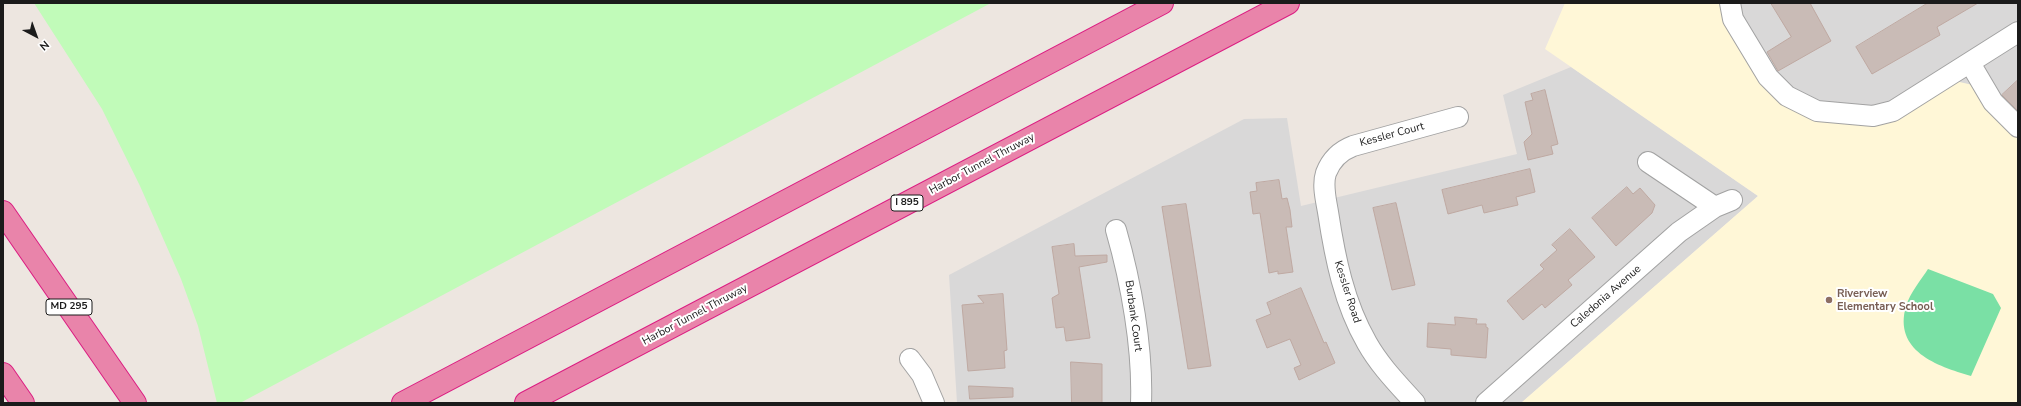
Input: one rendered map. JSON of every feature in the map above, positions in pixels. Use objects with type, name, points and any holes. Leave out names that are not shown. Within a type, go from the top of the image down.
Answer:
[{"type":"highway","points":[[403,403],[1162,3]]},
{"type":"highway","name":"Harbor Tunnel Thruway","points":[[526,403],[1288,3]]},
{"type":"highway","name":"MD 295","points":[[3,212],[136,403]]},
{"type":"highway","points":[[3,374],[23,403]]},
{"type":"street","points":[[1730,3],[1733,19],[1768,77],[1787,96],[1817,112],[1873,116],[1893,111],[2018,32]]},
{"type":"street","points":[[1970,63],[1993,102],[2018,127]]},
{"type":"street","name":"Kessler Court","points":[[1331,163],[1344,150],[1353,146],[1458,118]]},
{"type":"street","name":"Caledonia Avenue","points":[[1486,403],[1679,232],[1723,204],[1648,162]]},
{"type":"street","name":"Kessler Road","points":[[1331,163],[1326,174],[1324,188],[1338,267],[1350,309],[1368,345],[1385,369],[1415,403]]},
{"type":"street","name":"Burbank Court","points":[[1116,230],[1124,258],[1132,300],[1140,361],[1141,403]]},
{"type":"street","points":[[910,359],[922,375],[934,403]]},
{"type":"shaded area","name":"Riverview Elementary School","points":[[1565,3],[1723,3],[1763,81],[1873,121],[1951,80],[1977,86],[1988,106],[2018,137],[2018,403],[1521,403],[1758,196],[1545,49]]},
{"type":"shaded area","points":[[1723,3],[2018,3],[2018,137],[1988,106],[1894,115],[1782,102]]},
{"type":"shaded area","points":[[1571,67],[1758,196],[1521,403],[957,403],[949,275],[1244,119],[1287,118],[1301,206],[1517,154],[1503,95]]},
{"type":"green space","points":[[34,3],[991,3],[240,403],[217,403],[198,326],[181,279],[140,186],[102,109]]},
{"type":"green space","points":[[1928,269],[1993,294],[2001,308],[1971,376],[1932,361],[1921,354],[1912,345],[1906,335],[1904,322],[1906,306],[1913,291]]},
{"type":"building","points":[[1771,3],[1810,3],[1831,41],[1778,71],[1767,52],[1791,37]]},
{"type":"building","points":[[1928,3],[1978,3],[1937,27],[1940,35],[1872,74],[1856,47]]},
{"type":"building","points":[[2018,80],[2018,111],[2002,95]]},
{"type":"building","points":[[1545,90],[1558,144],[1551,146],[1553,154],[1528,160],[1524,142],[1532,134],[1525,102],[1533,100],[1531,94]]},
{"type":"building","points":[[1530,169],[1535,192],[1516,197],[1518,205],[1484,213],[1482,205],[1448,214],[1442,190]]},
{"type":"building","points":[[1279,180],[1282,199],[1287,198],[1290,210],[1292,227],[1286,227],[1293,272],[1278,274],[1278,271],[1269,273],[1260,213],[1253,214],[1250,192],[1257,191],[1256,183]]},
{"type":"building","points":[[1627,187],[1633,194],[1640,188],[1655,205],[1652,213],[1616,246],[1592,218]]},
{"type":"building","points":[[1396,203],[1415,285],[1392,290],[1373,208]]},
{"type":"building","points":[[1186,204],[1211,366],[1188,369],[1162,207]]},
{"type":"building","points":[[1570,229],[1595,257],[1568,280],[1572,285],[1545,308],[1542,304],[1523,320],[1507,301],[1544,269],[1540,265],[1557,250],[1552,245]]},
{"type":"building","points":[[1074,244],[1075,256],[1107,255],[1107,262],[1079,267],[1090,338],[1066,341],[1064,327],[1056,328],[1052,298],[1059,294],[1052,247]]},
{"type":"building","points":[[1301,288],[1324,343],[1326,342],[1335,363],[1299,380],[1294,368],[1301,365],[1290,339],[1267,348],[1256,320],[1271,314],[1267,303]]},
{"type":"building","points":[[1003,294],[1007,350],[1004,351],[1005,368],[968,371],[962,305],[984,303],[978,296]]},
{"type":"building","points":[[1455,317],[1477,319],[1476,324],[1486,324],[1486,327],[1488,328],[1486,358],[1451,355],[1451,349],[1427,347],[1428,323],[1455,325]]},
{"type":"building","points":[[1071,362],[1102,364],[1102,403],[1072,403]]},
{"type":"building","points":[[969,386],[1013,388],[1013,397],[970,399]]},
{"type":"place","name":"Riverview Elementary School","points":[[1829,300]]}]
